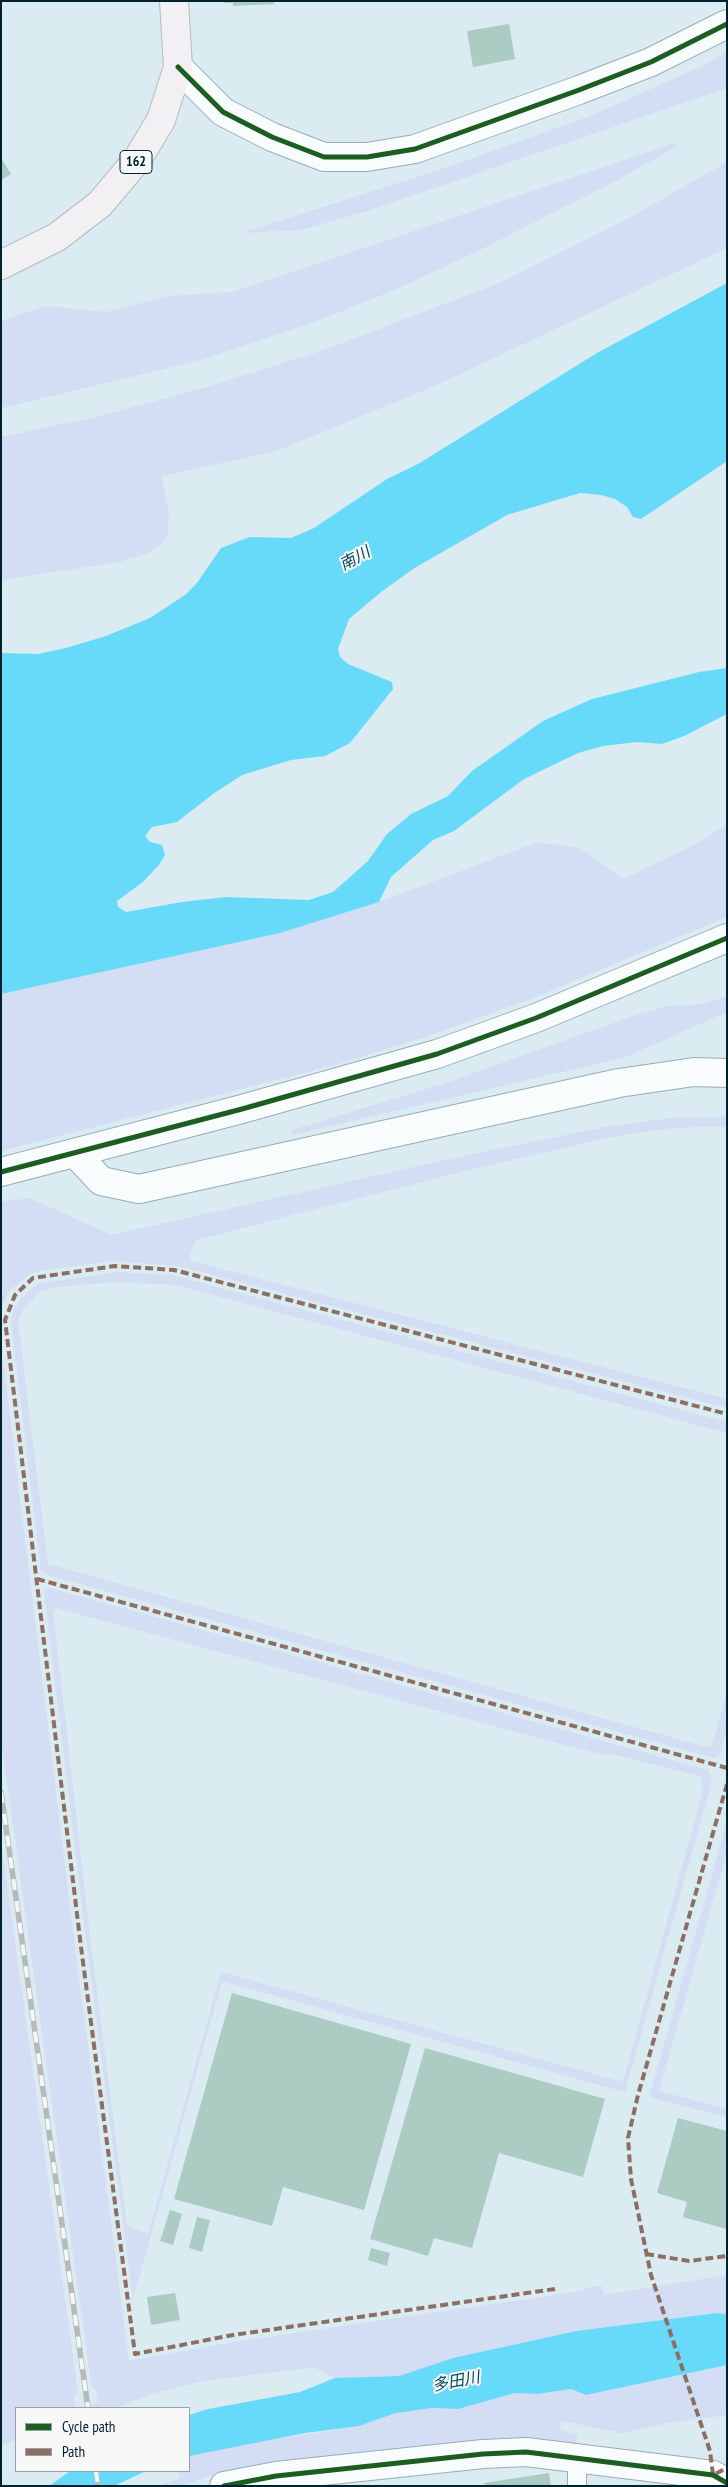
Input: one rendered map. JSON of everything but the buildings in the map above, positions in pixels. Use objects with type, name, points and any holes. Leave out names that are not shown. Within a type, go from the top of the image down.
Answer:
[{"type":"highway","name":"162","points":[[1,265],[57,237],[100,204],[138,160],[161,120],[178,67],[174,1]]},
{"type":"street","points":[[178,67],[224,112],[272,138],[324,157],[367,157],[415,149],[579,90],[651,62],[727,24]]},
{"type":"street","points":[[1,1172],[437,1054],[536,1018],[727,938]]},
{"type":"street","points":[[75,1153],[101,1181],[139,1189],[619,1083],[694,1072],[727,1073]]},
{"type":"street","points":[[224,2486],[276,2476],[483,2454],[526,2452],[713,2475],[727,2483]]},
{"type":"lane","points":[[577,2458],[577,2486]]},
{"type":"shaded area","points":[[727,52],[727,88],[367,211],[301,230],[242,233],[448,167],[593,115],[704,65]]},
{"type":"shaded area","points":[[675,143],[677,146],[616,181],[476,252],[399,288],[315,322],[198,361],[1,408],[1,321],[45,306],[106,312],[170,296],[233,292]]},
{"type":"shaded area","points":[[727,162],[727,248],[439,384],[277,451],[162,476],[169,517],[167,539],[148,553],[119,562],[1,580],[1,437],[96,417],[204,388],[324,350],[497,284],[631,217]]},
{"type":"shaded area","points":[[727,825],[727,916],[715,922],[528,1000],[431,1035],[338,1064],[1,1151],[1,994],[280,933],[379,902],[538,842],[580,848],[623,879],[692,846]]},
{"type":"shaded area","points":[[727,996],[727,1012],[626,1057],[292,1135],[292,1130],[446,1083],[636,1015],[667,1006],[703,1004]]},
{"type":"shaded area","points":[[727,1117],[727,1126],[673,1128],[610,1137],[465,1171],[196,1240],[190,1254],[191,1261],[727,1399],[727,1408],[178,1266],[114,1261],[49,1269],[30,1274],[10,1290],[1,1307],[1,1202],[30,1198],[111,1235],[468,1155],[610,1126],[672,1118]]},
{"type":"shaded area","points":[[116,1272],[172,1275],[727,1422],[727,1433],[176,1285],[116,1282],[56,1287],[41,1291],[25,1306],[18,1321],[48,1564],[706,1747],[712,1745],[727,1691],[727,1729],[720,1755],[714,1758],[51,1576],[41,1571],[11,1321],[14,1309],[22,1298],[37,1284]]},
{"type":"shaded area","points":[[1,1343],[75,1947],[129,2361],[233,2342],[575,2292],[601,2285],[604,2295],[727,2275],[727,2314],[717,2313],[576,2331],[453,2358],[399,2376],[335,2378],[314,2367],[204,2381],[154,2393],[118,2407],[87,2407],[98,2402],[95,2388],[92,2389],[1,1740]]},
{"type":"shaded area","points":[[50,1588],[708,1770],[712,1781],[625,2092],[222,1981],[133,2299],[87,1947],[44,1591]],"holes":[[[56,1608],[598,1754],[613,1754],[700,1776],[703,1790],[623,2082],[221,1972],[148,2235],[127,2225],[92,1953],[53,1612]]]},
{"type":"shaded area","points":[[727,1822],[727,1852],[659,2091],[727,2109],[727,2117],[649,2097]]},
{"type":"shaded area","points":[[1,1842],[78,2393],[74,2395],[76,2407],[15,2407],[15,2440],[1,2445]]},
{"type":"shaded area","points":[[727,2365],[727,2415],[668,2423],[621,2433],[562,2421],[559,2430],[577,2434],[576,2446],[262,2468],[206,2477],[185,2486],[159,2486],[180,2478],[179,2472],[190,2472],[190,2456],[237,2445],[359,2426],[396,2413],[432,2408],[458,2409],[515,2393],[537,2394],[571,2389],[586,2395]]},
{"type":"water","name":"南川","points":[[727,283],[727,461],[641,519],[633,517],[627,507],[615,499],[601,495],[580,493],[507,515],[416,567],[381,592],[349,619],[338,649],[340,657],[348,664],[392,682],[393,689],[350,743],[325,756],[291,760],[242,775],[213,794],[177,822],[152,827],[145,836],[150,842],[162,845],[165,855],[159,865],[143,882],[117,901],[118,907],[126,912],[182,902],[227,897],[309,900],[333,892],[368,861],[387,834],[411,814],[448,796],[472,771],[543,721],[592,699],[699,672],[727,668],[727,714],[684,736],[662,744],[637,742],[603,746],[578,753],[524,779],[454,831],[433,840],[391,877],[379,902],[280,933],[1,994],[1,653],[38,654],[66,648],[106,636],[150,618],[185,595],[197,583],[221,548],[250,537],[291,538],[314,528],[387,479],[418,464],[597,353]]},
{"type":"water","name":"多田川","points":[[717,2313],[727,2314],[727,2365],[586,2395],[571,2389],[537,2394],[515,2393],[458,2409],[432,2408],[396,2413],[359,2426],[305,2433],[190,2456],[190,2415],[208,2409],[300,2392],[335,2378],[399,2376],[453,2358],[576,2331]]},
{"type":"water","points":[[69,2472],[144,2472],[114,2486],[49,2486]]},
{"type":"railway","points":[[1,1792],[88,2407]]},
{"type":"railway","points":[[96,2472],[98,2486]]},
{"type":"marked path","points":[[555,2289],[233,2335],[135,2354],[81,1947],[5,1320],[15,1295],[33,1278],[115,1266],[174,1270],[727,1414]]},
{"type":"marked path","points":[[37,1579],[727,1768]]},
{"type":"marked path","points":[[727,1784],[638,2095],[628,2138],[631,2179],[651,2275],[710,2451],[713,2475],[727,2468]]},
{"type":"marked path","points":[[646,2254],[689,2261],[727,2256]]},
{"type":"cycle path","points":[[178,67],[223,112],[272,137],[324,157],[367,157],[415,149],[579,90],[651,62],[727,24]]},
{"type":"cycle path","points":[[1,1172],[242,1109],[437,1054],[536,1018],[727,938]]},
{"type":"cycle path","points":[[224,2486],[276,2476],[483,2454],[526,2452],[713,2475],[727,2483]]}]
